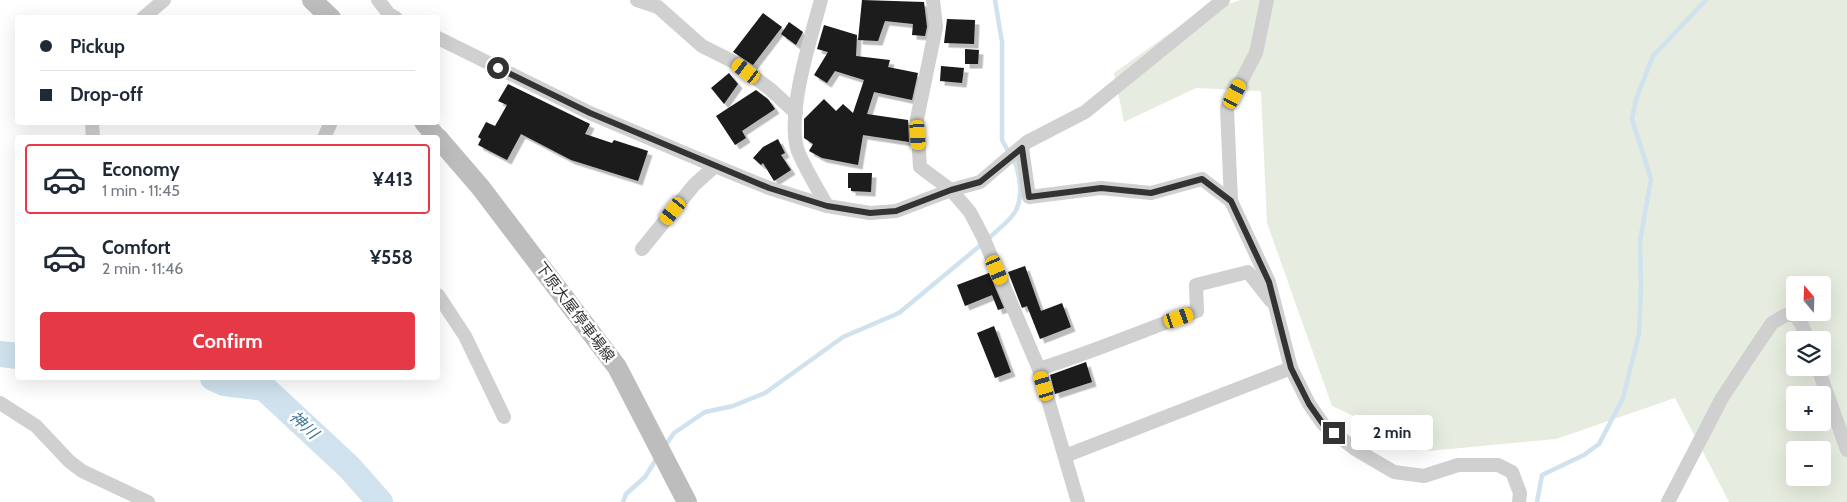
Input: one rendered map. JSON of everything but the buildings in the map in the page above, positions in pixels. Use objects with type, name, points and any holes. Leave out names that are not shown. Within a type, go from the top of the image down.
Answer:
[{"type":"main road","points":[[312,0],[328,15]]},
{"type":"main road","name":"下原大屋停車場線","points":[[426,125],[435,135]]},
{"type":"main road","name":"下原大屋停車場線","points":[[440,141],[482,188],[617,367],[687,502]]},
{"type":"street","points":[[146,15],[164,0]]},
{"type":"street","points":[[378,0],[392,15]]},
{"type":"street","points":[[637,0],[658,7],[702,46],[734,62],[770,89],[796,113]]},
{"type":"street","points":[[821,0],[802,76],[796,113],[797,148],[827,206]]},
{"type":"street","points":[[933,0],[936,27],[917,118],[920,167],[951,190],[970,212],[983,237],[1039,369],[1078,502]]},
{"type":"street","points":[[440,39],[590,113],[769,188],[827,206],[870,213],[896,211],[951,190],[980,182],[1027,142],[1085,112],[1223,0]]},
{"type":"street","points":[[1267,0],[1256,53],[1227,108],[1231,201],[1269,282],[1273,305],[1291,368],[1309,404],[1323,424],[1373,461],[1394,472],[1424,476],[1458,465],[1498,465],[1512,472],[1520,493],[1519,502]]},
{"type":"street","points":[[1022,148],[1029,197],[1101,188],[1151,193],[1202,179],[1231,201]]},
{"type":"street","points":[[642,249],[694,185],[715,166]]},
{"type":"street","points":[[1039,369],[1099,350],[1125,336],[1197,312],[1196,285],[1206,281],[1248,272],[1273,305]]},
{"type":"street","points":[[440,298],[465,336],[504,417]]},
{"type":"street","points":[[1668,502],[1722,398],[1772,322],[1794,315],[1801,323],[1804,331]]},
{"type":"street","points":[[1065,456],[1291,368]]},
{"type":"street","points":[[1821,376],[1847,450]]},
{"type":"street","points":[[0,403],[36,426],[69,461],[82,471],[148,502]]},
{"type":"shaded area","points":[[1241,0],[1847,0],[1847,502],[1729,502],[1675,398],[1556,439],[1429,451],[1332,406],[1267,223],[1261,91],[1196,88],[1124,122],[1114,73],[1197,14]]},
{"type":"waterway","points":[[995,0],[1002,42],[1002,140],[1007,149]]},
{"type":"waterway","points":[[1537,502],[1542,475],[1584,455],[1599,444],[1623,398],[1639,334],[1640,241],[1651,179],[1632,119],[1636,99],[1653,56],[1706,0]]},
{"type":"waterway","points":[[989,238],[1010,219],[1019,203],[1020,188],[1014,159]]},
{"type":"waterway","points":[[665,446],[674,433],[705,412],[733,406],[765,393],[843,337],[899,313],[982,244]]},
{"type":"waterway","name":"神川","points":[[0,354],[15,356]]},
{"type":"waterway","name":"神川","points":[[217,380],[224,383],[264,388],[349,467],[380,502]]},
{"type":"waterway","points":[[623,502],[626,494],[645,477],[657,458]]},
{"type":"route","points":[[498,68],[590,113],[769,188],[827,206],[870,213],[896,211],[951,190],[980,182],[1022,148],[1029,197],[1101,188],[1151,193],[1202,179],[1231,201],[1241,226],[1269,282],[1273,305],[1291,368],[1309,404],[1323,424],[1334,433]]}]
